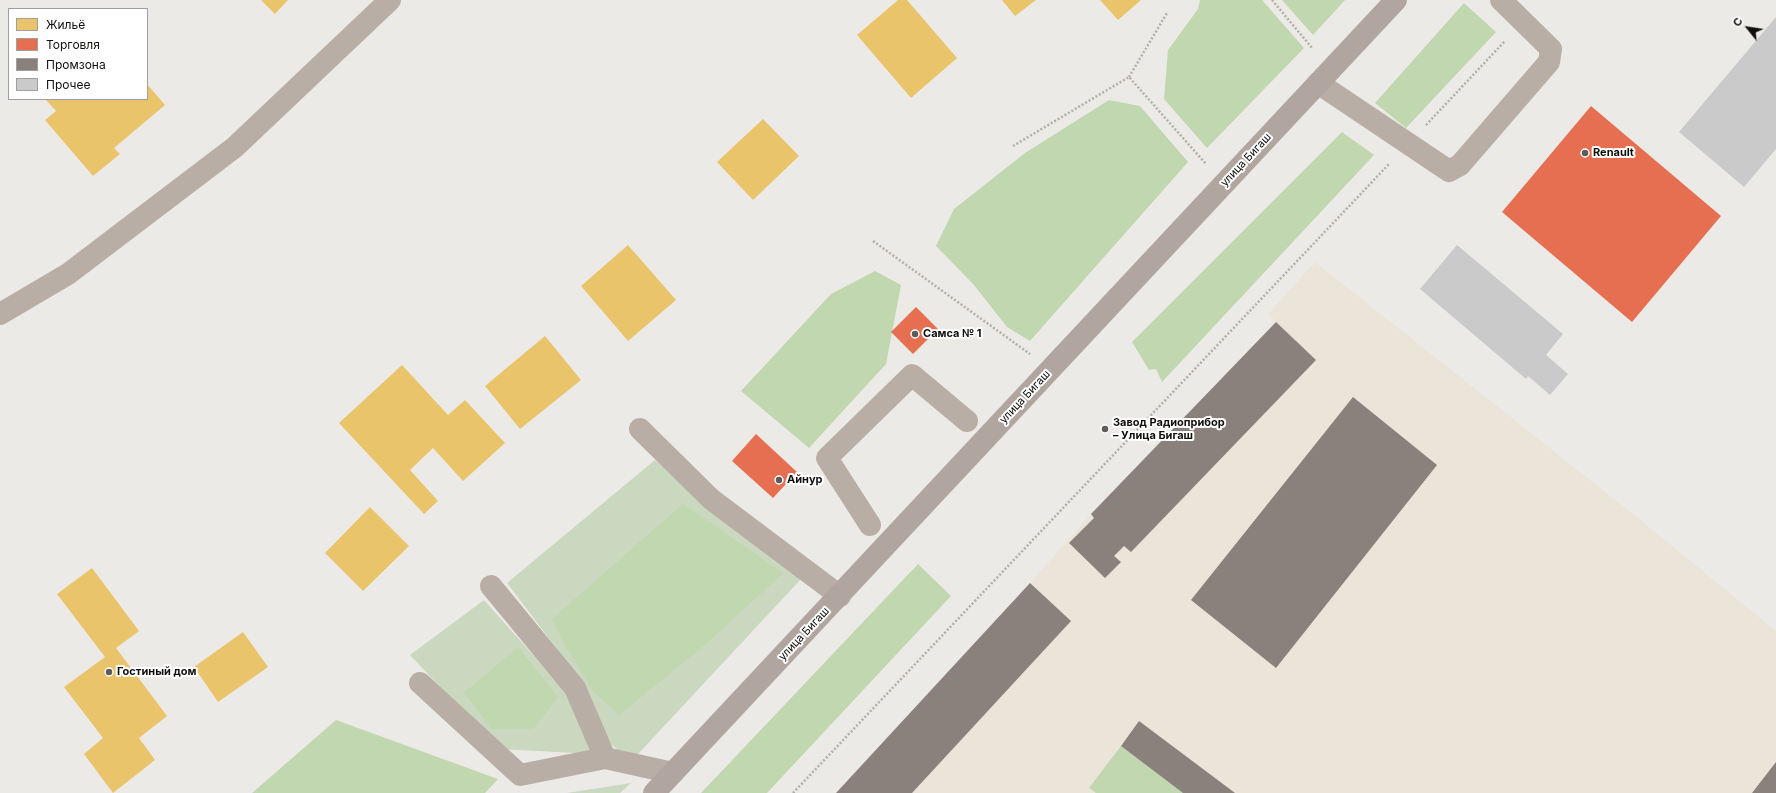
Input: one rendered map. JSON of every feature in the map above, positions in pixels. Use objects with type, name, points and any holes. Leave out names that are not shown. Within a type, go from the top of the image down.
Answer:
[{"type":"main road","name":"улица Бигаш","points":[[654,793],[840,596],[1396,0]]},
{"type":"street","points":[[0,314],[68,274],[235,147],[390,0]]},
{"type":"street","points":[[1324,76],[1408,144],[1449,171],[1460,165],[1549,62],[1551,49],[1501,0]]},
{"type":"street","points":[[870,525],[827,458],[912,376],[967,421]]},
{"type":"street","points":[[640,429],[711,499],[840,596]]},
{"type":"street","points":[[491,586],[575,688],[605,758]]},
{"type":"street","points":[[420,683],[520,775],[605,758],[673,773]]},
{"type":"path","points":[[1272,0],[1324,76]]},
{"type":"path","points":[[1013,146],[1129,76],[1167,13]]},
{"type":"path","points":[[793,793],[1524,22]]},
{"type":"path","points":[[1129,76],[1224,184]]},
{"type":"path","points":[[873,242],[1052,369]]},
{"type":"shaded area","points":[[1315,262],[1638,518],[1776,631],[1776,793],[836,793],[1030,583],[1091,514],[1276,322],[1268,314]]},
{"type":"green space","points":[[1200,0],[1262,0],[1304,48],[1207,148],[1164,99],[1168,50],[1198,9]]},
{"type":"green space","points":[[1282,0],[1345,0],[1313,35]]},
{"type":"green space","points":[[1464,3],[1496,32],[1406,128],[1375,103]]},
{"type":"green space","points":[[1109,100],[1140,106],[1188,162],[1030,341],[1007,327],[974,285],[936,246],[954,209],[1025,153]]},
{"type":"green space","points":[[1342,132],[1374,155],[1162,382],[1156,369],[1149,370],[1132,342]]},
{"type":"green space","points":[[875,271],[901,285],[886,364],[809,448],[741,391],[831,294]]},
{"type":"green space","points":[[655,460],[801,579],[638,754],[625,756],[605,739],[579,678],[507,583]]},
{"type":"green space","points":[[683,504],[783,573],[707,643],[619,715],[593,691],[565,645],[552,619]]},
{"type":"green space","points":[[918,564],[951,596],[767,793],[701,793]]},
{"type":"green space","points":[[484,600],[566,692],[594,754],[499,749],[410,655]]},
{"type":"green space","points":[[518,647],[558,697],[533,729],[492,729],[464,693]]},
{"type":"green space","points":[[336,720],[498,779],[485,793],[252,793]]},
{"type":"green space","points":[[1121,746],[1183,793],[1096,793],[1089,788]]},
{"type":"green space","points":[[631,783],[620,793],[567,793]]},
{"type":"building: Жильё","points":[[261,0],[288,0],[275,14]]},
{"type":"building: Жильё","points":[[898,0],[907,0],[957,58],[911,98],[857,35]]},
{"type":"building: Жильё","points":[[1002,0],[1036,0],[1015,16]]},
{"type":"building: Жильё","points":[[1100,0],[1141,0],[1118,20]]},
{"type":"building: Жильё","points":[[148,85],[165,105],[114,148],[120,154],[93,176],[45,120],[56,111],[46,100],[148,100]]},
{"type":"building: Жильё","points":[[763,119],[799,156],[753,200],[717,162]]},
{"type":"building: Жильё","points":[[628,245],[676,300],[628,341],[581,286]]},
{"type":"building: Жильё","points":[[545,336],[581,380],[520,429],[485,386]]},
{"type":"building: Жильё","points":[[402,365],[448,415],[465,400],[505,443],[463,481],[433,448],[410,470],[438,501],[424,514],[339,423]]},
{"type":"building: Жильё","points":[[370,507],[409,546],[363,591],[325,553]]},
{"type":"building: Жильё","name":"Гостиный дом","points":[[92,568],[139,631],[116,648],[167,716],[139,738],[155,760],[113,793],[84,754],[103,738],[64,687],[105,657],[57,594]]},
{"type":"building: Жильё","points":[[243,632],[268,667],[218,702],[194,667]]},
{"type":"building: Торговля","points":[[1591,106],[1721,216],[1632,322],[1502,212]]},
{"type":"building: Торговля","points":[[916,307],[938,329],[913,354],[891,332]]},
{"type":"building: Торговля","points":[[756,434],[797,472],[773,498],[732,461]]},
{"type":"building: Промзона","points":[[1276,322],[1316,360],[1131,552],[1124,546],[1114,556],[1121,562],[1105,578],[1069,543],[1094,518],[1091,514]]},
{"type":"building: Промзона","points":[[1353,397],[1437,465],[1276,668],[1191,600]]},
{"type":"building: Промзона","points":[[1030,583],[1071,621],[912,793],[836,793]]},
{"type":"building: Промзона","points":[[1139,721],[1235,793],[1183,793],[1121,746]]},
{"type":"building: Промзона","points":[[1776,762],[1776,793],[1752,793]]},
{"type":"building: Прочее","points":[[1776,17],[1776,149],[1744,187],[1679,132]]},
{"type":"building: Прочее","points":[[1457,245],[1563,334],[1546,355],[1568,374],[1550,395],[1528,376],[1526,379],[1420,289]]},
{"type":"place","name":"Renault","points":[[1585,153]]},
{"type":"place","name":"Самса № 1","points":[[915,334]]},
{"type":"place","name":"Завод Радиоприбор – Улица Бигаш","points":[[1105,429]]},
{"type":"place","name":"Айнур","points":[[779,480]]},
{"type":"place","name":"Гостиный дом","points":[[109,672]]}]
